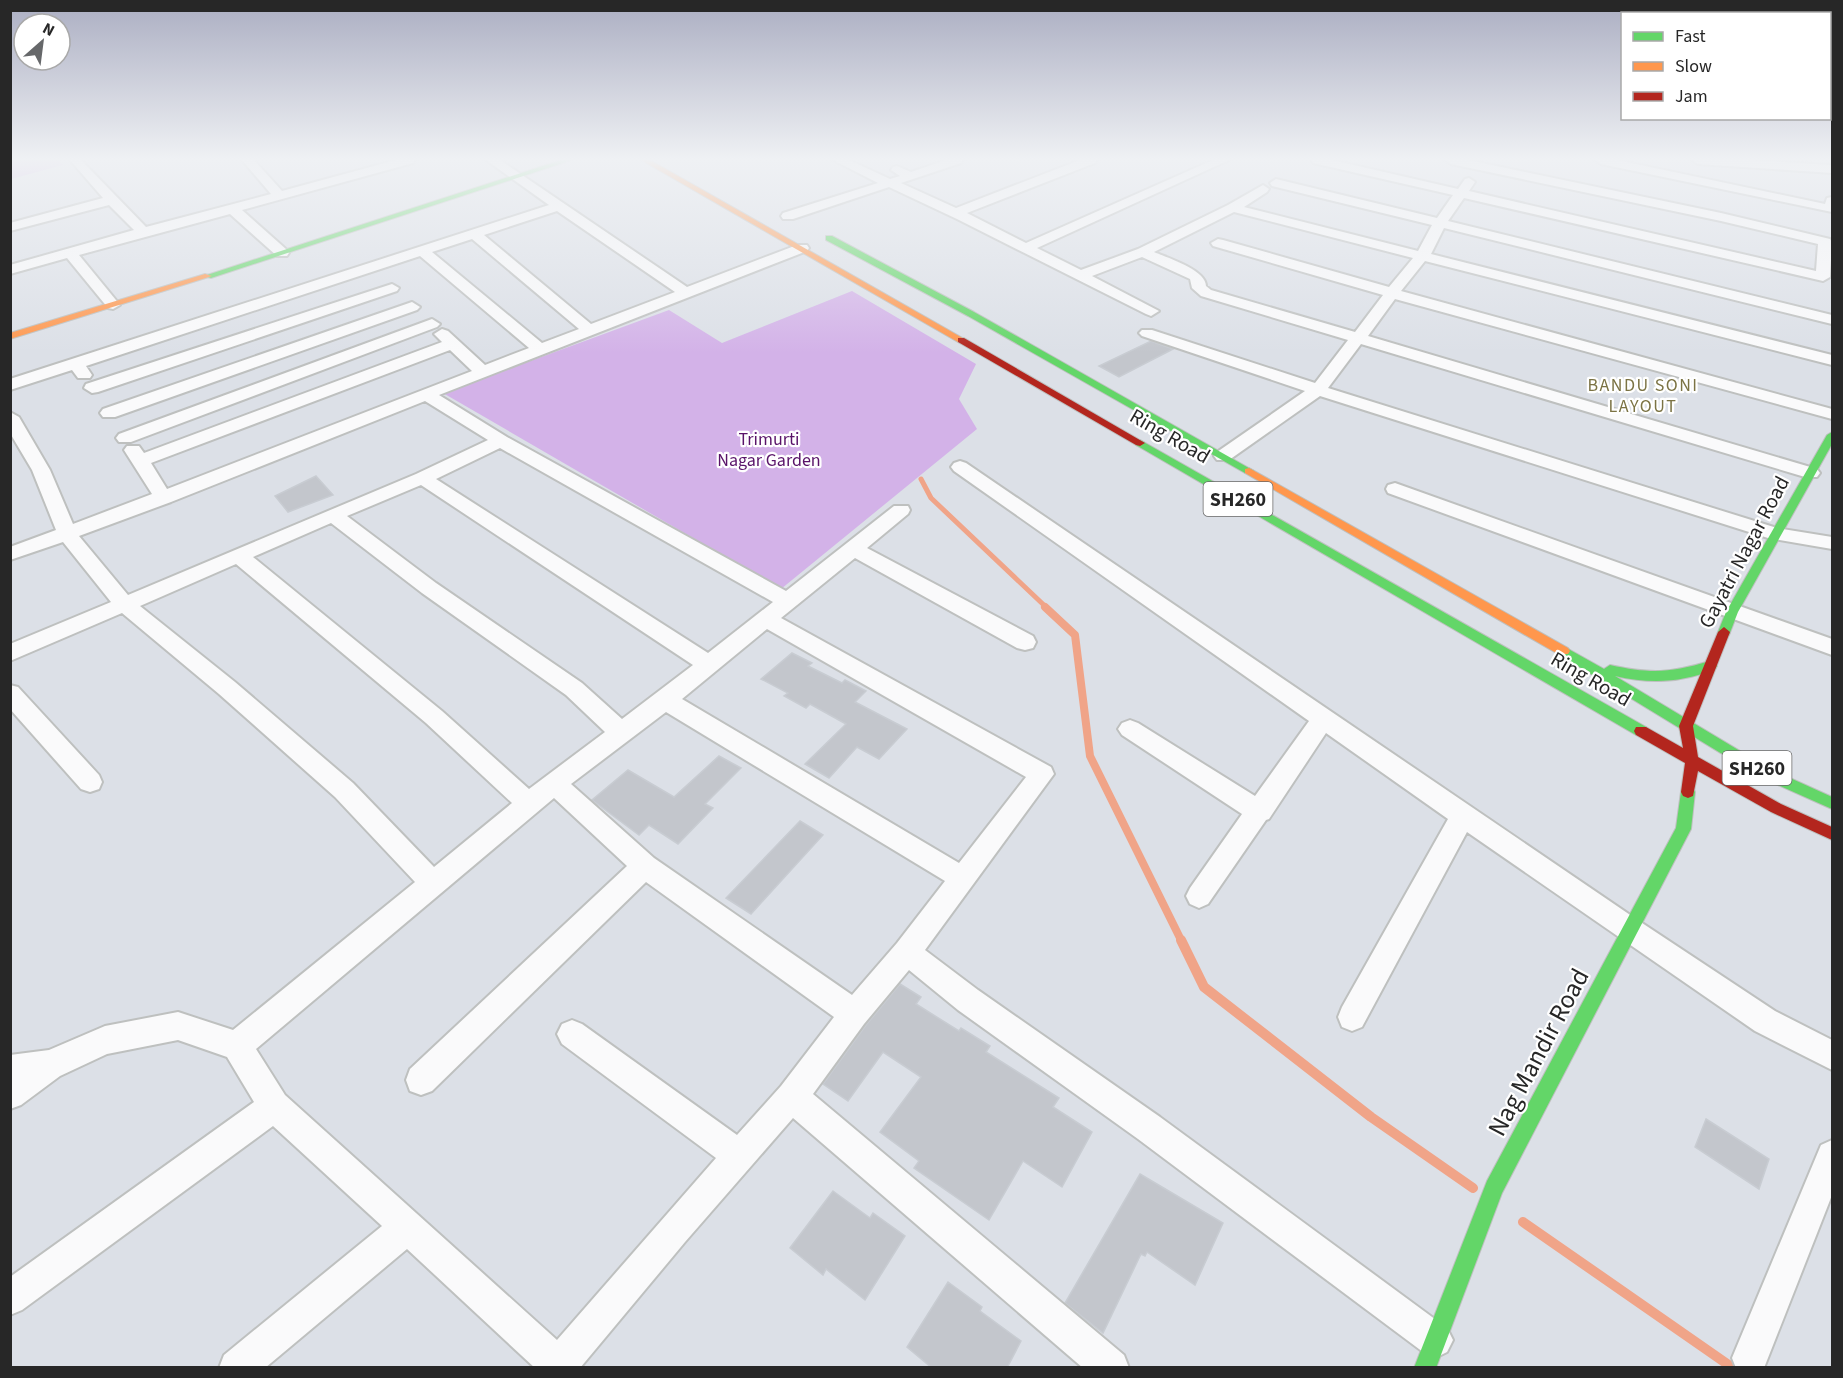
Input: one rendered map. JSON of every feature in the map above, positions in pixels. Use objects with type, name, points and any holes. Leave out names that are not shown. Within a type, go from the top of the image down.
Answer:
[{"type":"main road","points":[[10,336],[370,224]]},
{"type":"main road","name":"Ring Road","points":[[760,224],[1692,761],[1776,808],[1833,834]]},
{"type":"main road","name":"SH260","points":[[803,224],[971,314],[1223,456],[1585,664],[1765,773],[1833,803]]},
{"type":"main road","name":"Gayatri Nagar Road","points":[[1686,726],[1731,612],[1833,435]]},
{"type":"main road","points":[[1585,664],[1661,680],[1690,676],[1710,666]]},
{"type":"main road","points":[[1686,726],[1692,761]]},
{"type":"main road","name":"Nag Mandir Road","points":[[1430,1354],[1494,1188],[1683,829],[1692,761]]},
{"type":"street","points":[[136,224],[143,232]]},
{"type":"street","points":[[10,270],[173,224]]},
{"type":"street","points":[[249,224],[282,253]]},
{"type":"street","points":[[10,385],[504,224]]},
{"type":"street","points":[[586,224],[686,292]]},
{"type":"street","points":[[979,224],[1151,311]]},
{"type":"street","points":[[1026,248],[1079,224]]},
{"type":"street","points":[[1081,275],[1143,252],[1200,224]]},
{"type":"street","points":[[1299,224],[1833,360]]},
{"type":"street","points":[[1223,456],[1318,390],[1423,255],[1439,224]]},
{"type":"street","points":[[1445,224],[1833,319]]},
{"type":"street","points":[[1593,224],[1828,279],[1825,242],[1779,224]]},
{"type":"street","points":[[475,234],[588,329]]},
{"type":"street","points":[[1218,243],[1833,414]]},
{"type":"street","points":[[10,554],[164,498],[588,329],[802,248]]},
{"type":"street","points":[[422,251],[539,349]]},
{"type":"street","points":[[1143,252],[1195,276],[1199,280],[1199,288],[1206,293],[1811,473]]},
{"type":"street","points":[[70,253],[114,305]]},
{"type":"street","points":[[1546,287],[1565,254]]},
{"type":"street","points":[[370,268],[483,372]]},
{"type":"street","points":[[92,388],[392,288]]},
{"type":"street","points":[[109,413],[412,307]]},
{"type":"street","points":[[125,438],[432,324]]},
{"type":"street","points":[[1147,333],[1318,390],[1775,534],[1833,543]]},
{"type":"street","points":[[140,461],[452,344]]},
{"type":"street","points":[[76,364],[164,498]]},
{"type":"street","points":[[10,1094],[50,1065],[105,1040],[178,1026],[237,1046],[274,1106],[560,1366],[673,1230],[792,1097],[854,1014],[907,952],[1042,774],[425,394]]},
{"type":"street","points":[[10,417],[41,470],[67,534],[123,603],[227,688],[344,790],[432,883]]},
{"type":"street","points":[[10,653],[123,603],[422,478],[501,441]]},
{"type":"street","points":[[960,467],[1629,930],[1765,1021],[1833,1054]]},
{"type":"street","points":[[422,478],[710,665]]},
{"type":"street","points":[[1395,489],[1833,647]]},
{"type":"street","points":[[237,1046],[554,783],[710,665],[901,510]]},
{"type":"street","points":[[333,515],[429,588],[574,688],[622,733]]},
{"type":"street","points":[[854,549],[1025,642]]},
{"type":"street","points":[[239,556],[434,717],[529,804]]},
{"type":"street","points":[[10,693],[90,782]]},
{"type":"street","points":[[665,700],[963,878]]},
{"type":"street","points":[[1199,896],[1323,720]]},
{"type":"street","points":[[1130,729],[1260,812]]},
{"type":"street","points":[[554,783],[645,866],[854,1014]]},
{"type":"street","points":[[1352,1017],[1463,816]]},
{"type":"street","points":[[421,1080],[645,866]]},
{"type":"street","points":[[907,952],[968,1000],[1149,1128],[1430,1354]]},
{"type":"street","points":[[572,1034],[739,1156]]},
{"type":"street","points":[[10,1070],[50,1065]]},
{"type":"street","points":[[792,1097],[1111,1368]]},
{"type":"street","points":[[10,1299],[274,1106]]},
{"type":"street","points":[[1750,1358],[1833,1156]]},
{"type":"street","points":[[237,1368],[407,1227]]},
{"type":"green space","name":"Trimurti Nagar Garden","points":[[852,291],[976,364],[959,399],[977,429],[781,589],[443,393],[669,310],[722,343]]},
{"type":"building","points":[[1151,341],[1173,349],[1119,377],[1099,366]]},
{"type":"building","points":[[316,476],[333,495],[288,512],[275,496]]},
{"type":"building","points":[[792,653],[812,663],[808,666],[842,683],[845,680],[866,691],[855,702],[907,729],[879,759],[857,747],[829,778],[805,764],[846,724],[810,704],[806,708],[784,696],[788,693],[761,679]]},
{"type":"building","points":[[719,756],[741,768],[705,804],[713,808],[678,844],[649,825],[639,835],[592,800],[628,770],[674,797]]},
{"type":"building","points":[[800,821],[823,835],[751,914],[726,898]]},
{"type":"building","points":[[900,984],[921,997],[916,1004],[959,1031],[961,1028],[990,1046],[986,1052],[1059,1098],[1053,1107],[1092,1132],[1062,1187],[1023,1161],[989,1220],[914,1168],[919,1161],[880,1132],[921,1077],[883,1052],[848,1101],[823,1084],[866,1025]]},
{"type":"building","points":[[1706,1119],[1769,1159],[1759,1189],[1695,1147]]},
{"type":"building","points":[[1140,1174],[1223,1223],[1195,1285],[1147,1252],[1145,1256],[1141,1254],[1103,1333],[1065,1303]]},
{"type":"building","points":[[833,1191],[870,1218],[873,1213],[905,1236],[865,1300],[826,1269],[823,1275],[790,1248]]},
{"type":"building","points":[[948,1282],[982,1307],[980,1311],[1021,1341],[1007,1368],[932,1368],[907,1347]]},
{"type":"waterway","points":[[921,479],[931,498],[1047,608]]},
{"type":"waterway","points":[[1045,607],[1075,635],[1090,756],[1182,942]]},
{"type":"waterway","points":[[1181,940],[1204,987],[1371,1117],[1473,1188]]},
{"type":"waterway","points":[[1523,1222],[1733,1368]]},
{"type":"traffic: fast","points":[[208,276],[368,224]]},
{"type":"traffic: fast","points":[[829,238],[971,314],[1249,471]]},
{"type":"traffic: fast","points":[[1724,632],[1732,612],[1832,435]]},
{"type":"traffic: fast","points":[[1140,443],[1641,731]]},
{"type":"traffic: fast","points":[[1563,651],[1765,773],[1832,803]]},
{"type":"traffic: fast","points":[[1610,670],[1660,677],[1685,674],[1710,666]]},
{"type":"traffic: fast","points":[[1425,1368],[1494,1188],[1683,829],[1688,792]]},
{"type":"traffic: slow","points":[[758,224],[961,340]]},
{"type":"traffic: slow","points":[[10,336],[208,276]]},
{"type":"traffic: slow","points":[[1249,471],[1563,651]]},
{"type":"traffic: jam","points":[[961,340],[1140,443]]},
{"type":"traffic: jam","points":[[1688,792],[1692,761],[1686,726],[1724,632]]},
{"type":"traffic: jam","points":[[1641,731],[1776,808],[1832,834]]},
{"type":"district","name":"BANDU SONI LAYOUT","points":[[1643,395]]}]
